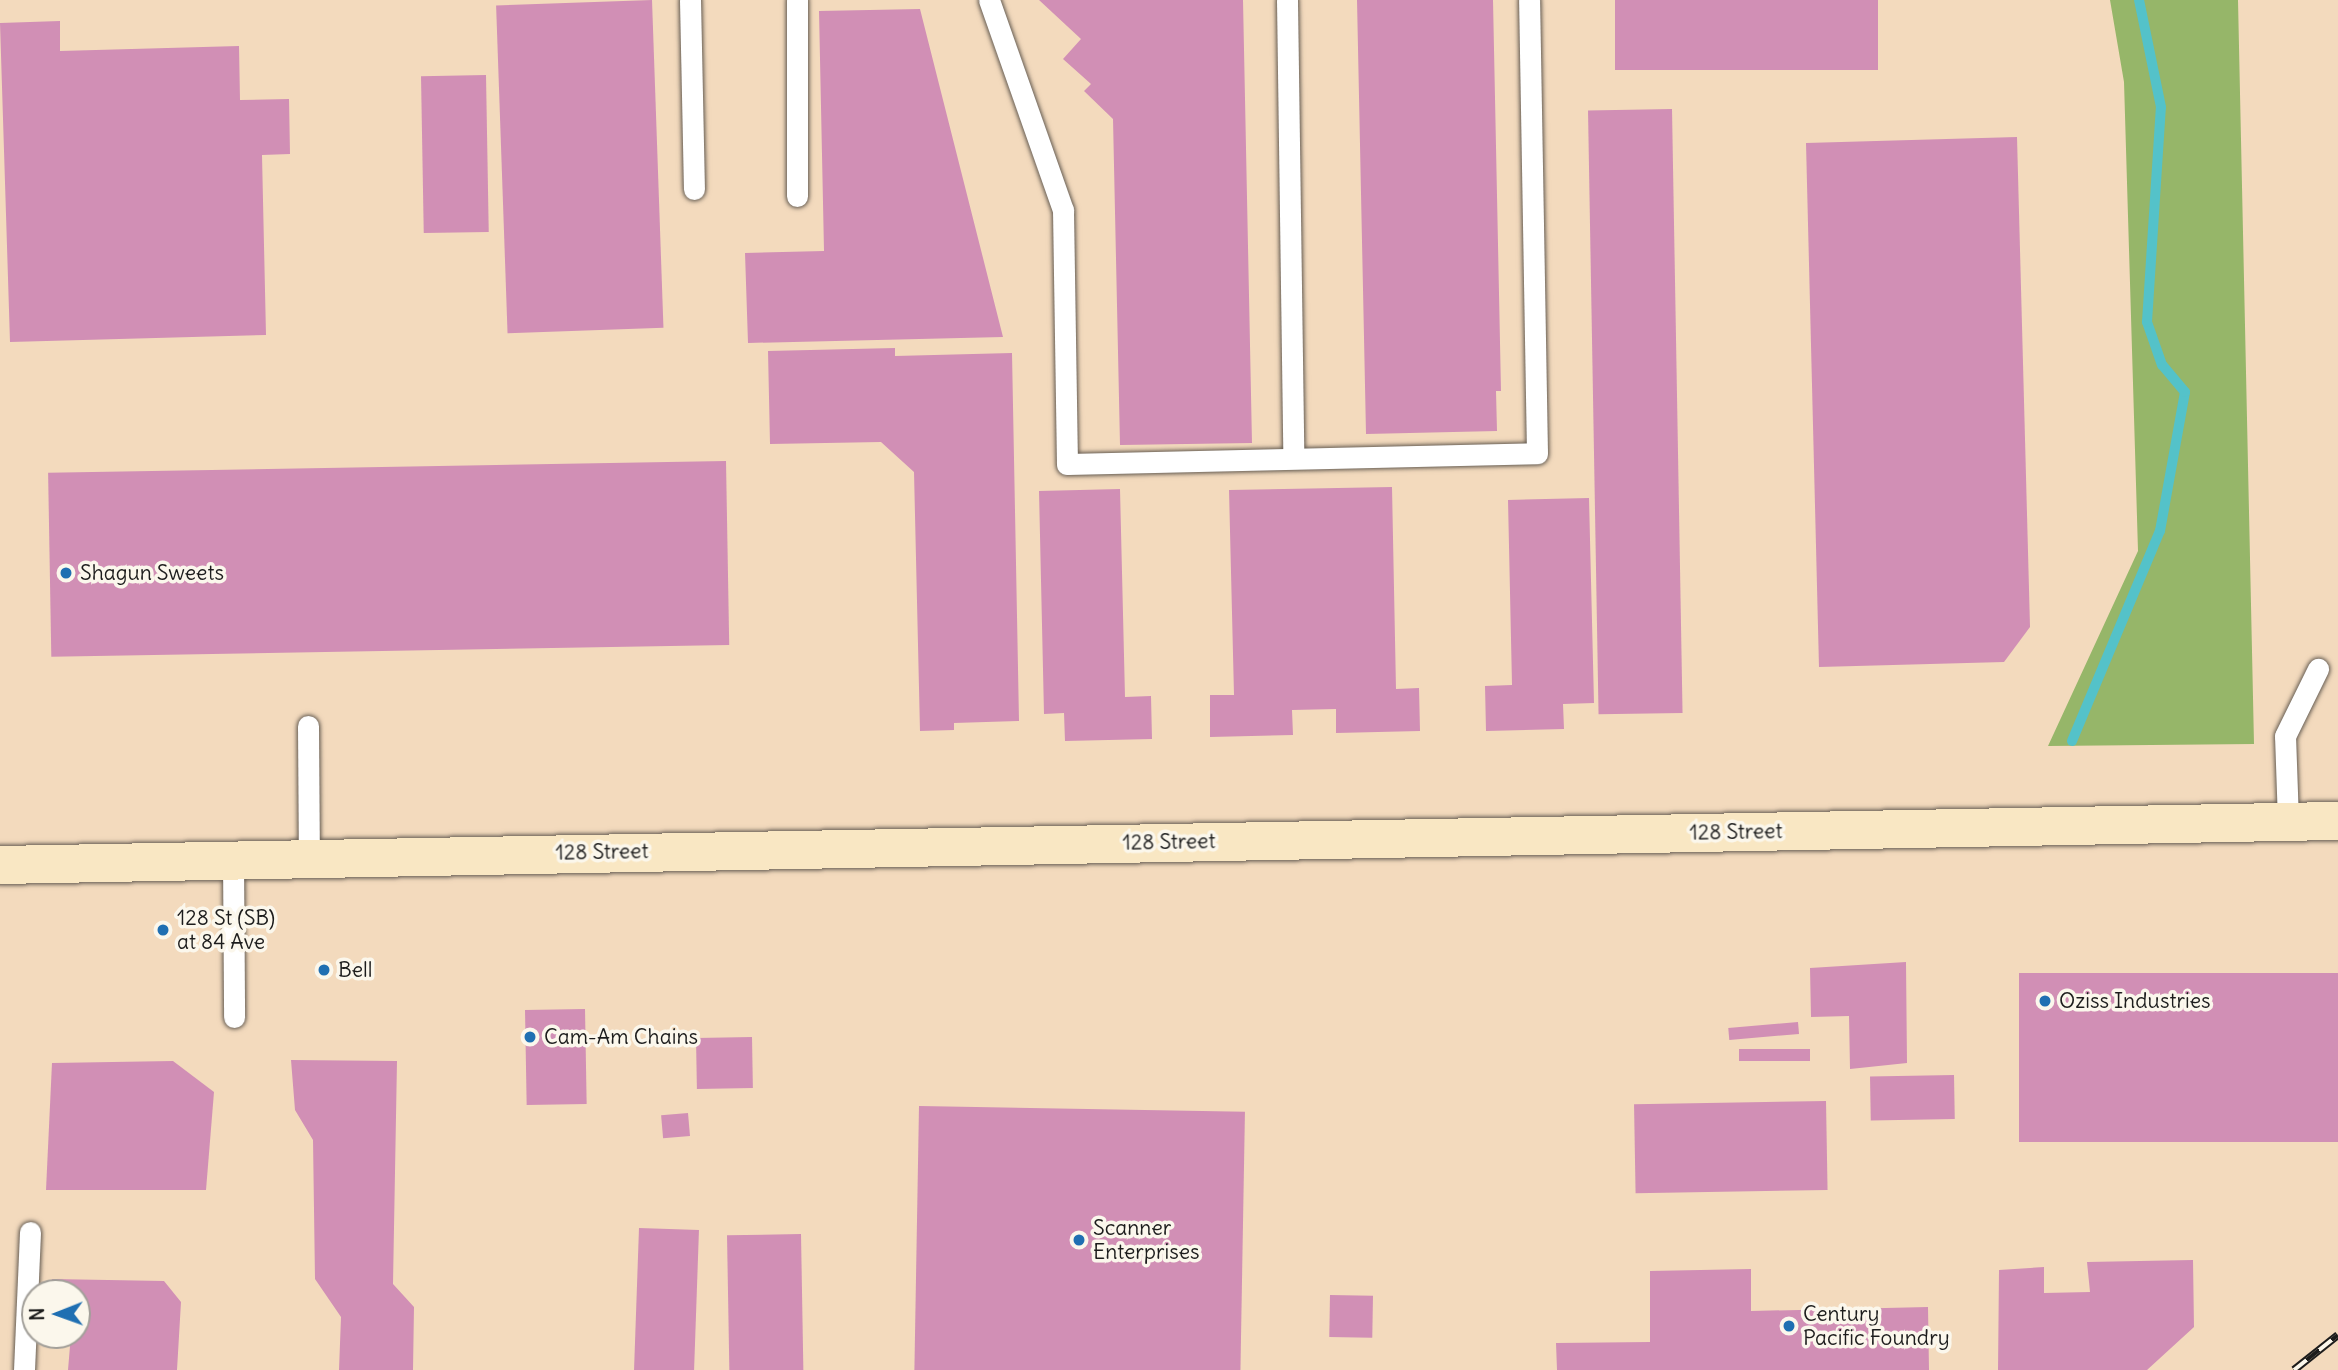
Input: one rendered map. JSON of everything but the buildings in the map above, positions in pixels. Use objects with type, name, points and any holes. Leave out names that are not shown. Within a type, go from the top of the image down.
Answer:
[{"type":"main road","name":"128 Street","points":[[0,865],[309,856],[2338,821]]},
{"type":"lane","points":[[690,0],[694,189]]},
{"type":"lane","points":[[797,0],[797,196]]},
{"type":"lane","points":[[989,0],[1063,210],[1067,464],[1537,453],[1529,0]]},
{"type":"lane","points":[[1287,0],[1293,458]]},
{"type":"lane","points":[[2288,821],[2285,736],[2318,669]]},
{"type":"lane","points":[[308,726],[309,856]]},
{"type":"lane","points":[[233,858],[234,1017]]},
{"type":"lane","points":[[24,1370],[30,1232]]},
{"type":"green space","points":[[2110,0],[2238,0],[2254,744],[2048,746],[2138,551],[2124,82]]},
{"type":"waterway","points":[[2072,741],[2160,531],[2185,392],[2162,365],[2147,322],[2161,107],[2139,0]]},
{"type":"railway","points":[[2294,1370],[2338,1335]]},
{"type":"place","name":"Shagun Sweets","points":[[66,573]]},
{"type":"place","name":"128 St (SB) at 84 Ave","points":[[163,930]]},
{"type":"place","name":"Bell","points":[[324,970]]},
{"type":"place","name":"Oziss Industries","points":[[2045,1001]]},
{"type":"place","name":"Cam-Am Chains","points":[[530,1037]]},
{"type":"place","name":"Scanner Enterprises","points":[[1079,1240]]},
{"type":"place","name":"Century Pacific Foundry","points":[[1789,1326]]}]
